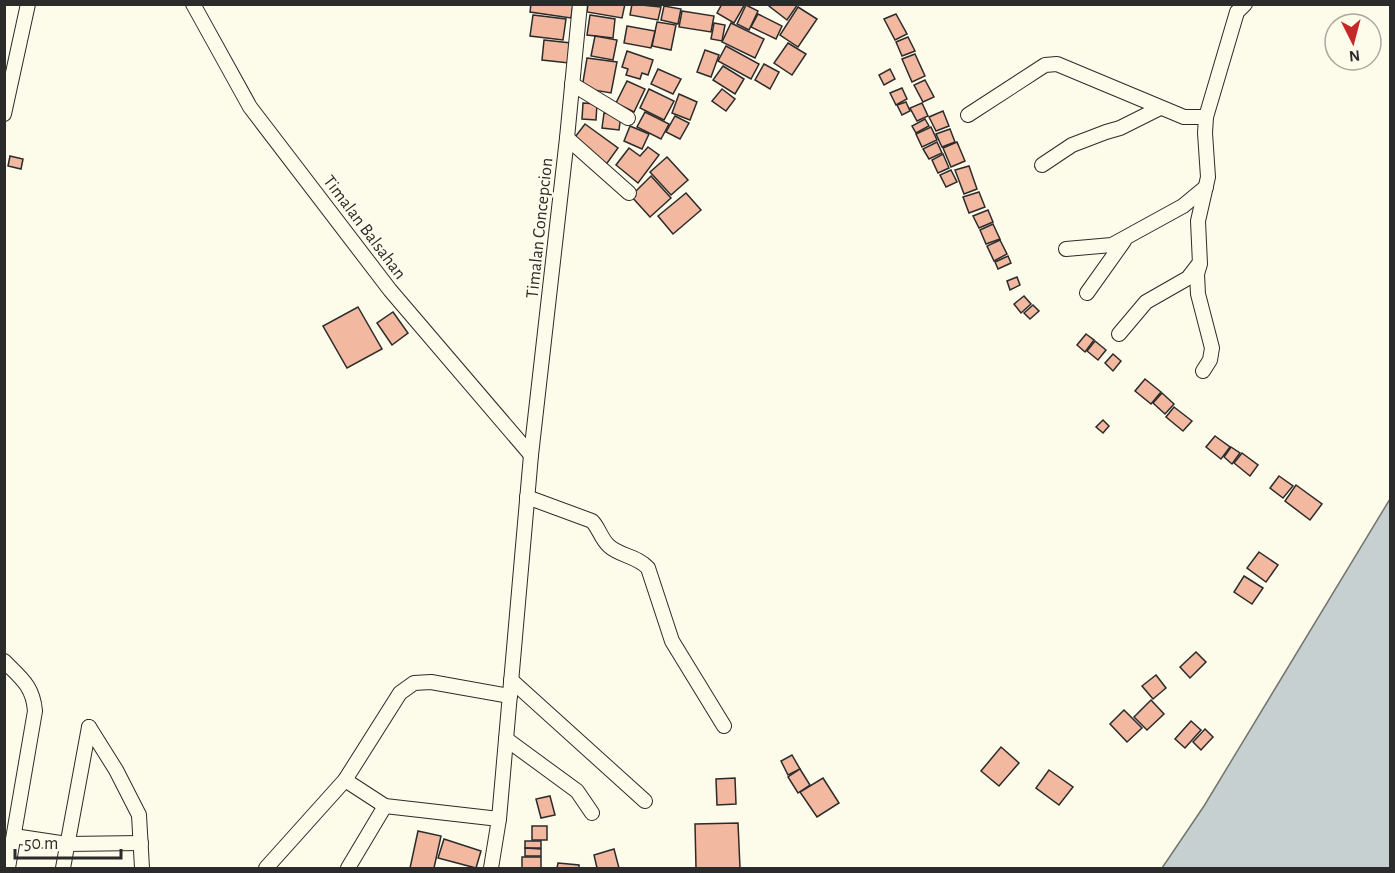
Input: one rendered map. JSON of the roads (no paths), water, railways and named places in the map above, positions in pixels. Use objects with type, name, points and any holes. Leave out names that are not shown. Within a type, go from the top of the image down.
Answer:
[{"type":"street","points":[[4,114],[28,4]]},
{"type":"street","name":"Timalan Balsahan","points":[[193,4],[250,107],[390,290],[531,455]]},
{"type":"street","name":"Timalan Concepcion","points":[[491,868],[499,819],[531,455],[580,4]]},
{"type":"street","points":[[1203,371],[1210,360],[1212,348],[1198,294],[1197,274],[1200,264],[1198,221],[1208,177],[1204,134],[1206,117],[1237,12],[1245,4]]},
{"type":"street","points":[[968,114],[1045,65],[1057,64],[1184,117],[1206,117]]},
{"type":"street","points":[[572,84],[628,118]]},
{"type":"street","points":[[1042,165],[1072,145],[1120,128],[1160,108]]},
{"type":"street","points":[[567,138],[629,193]]},
{"type":"street","points":[[1066,249],[1106,246],[1125,239],[1183,206],[1206,187]]},
{"type":"street","points":[[1087,293],[1125,239]]},
{"type":"street","points":[[1119,334],[1146,302],[1188,278],[1200,264]]},
{"type":"street","points":[[527,497],[592,521],[611,548],[642,561],[648,568],[672,641],[724,726]]},
{"type":"street","points":[[4,661],[34,697],[8,868]]},
{"type":"street","points":[[511,680],[645,801]]},
{"type":"street","points":[[266,868],[345,780],[400,693],[414,683],[431,682],[510,696]]},
{"type":"street","points":[[63,868],[89,727],[116,770],[139,815],[142,868]]},
{"type":"street","points":[[506,739],[577,791],[592,813]]},
{"type":"street","points":[[345,780],[385,806],[499,819]]},
{"type":"street","points":[[348,868],[385,806]]},
{"type":"street","points":[[14,836],[67,844],[141,843]]}]
